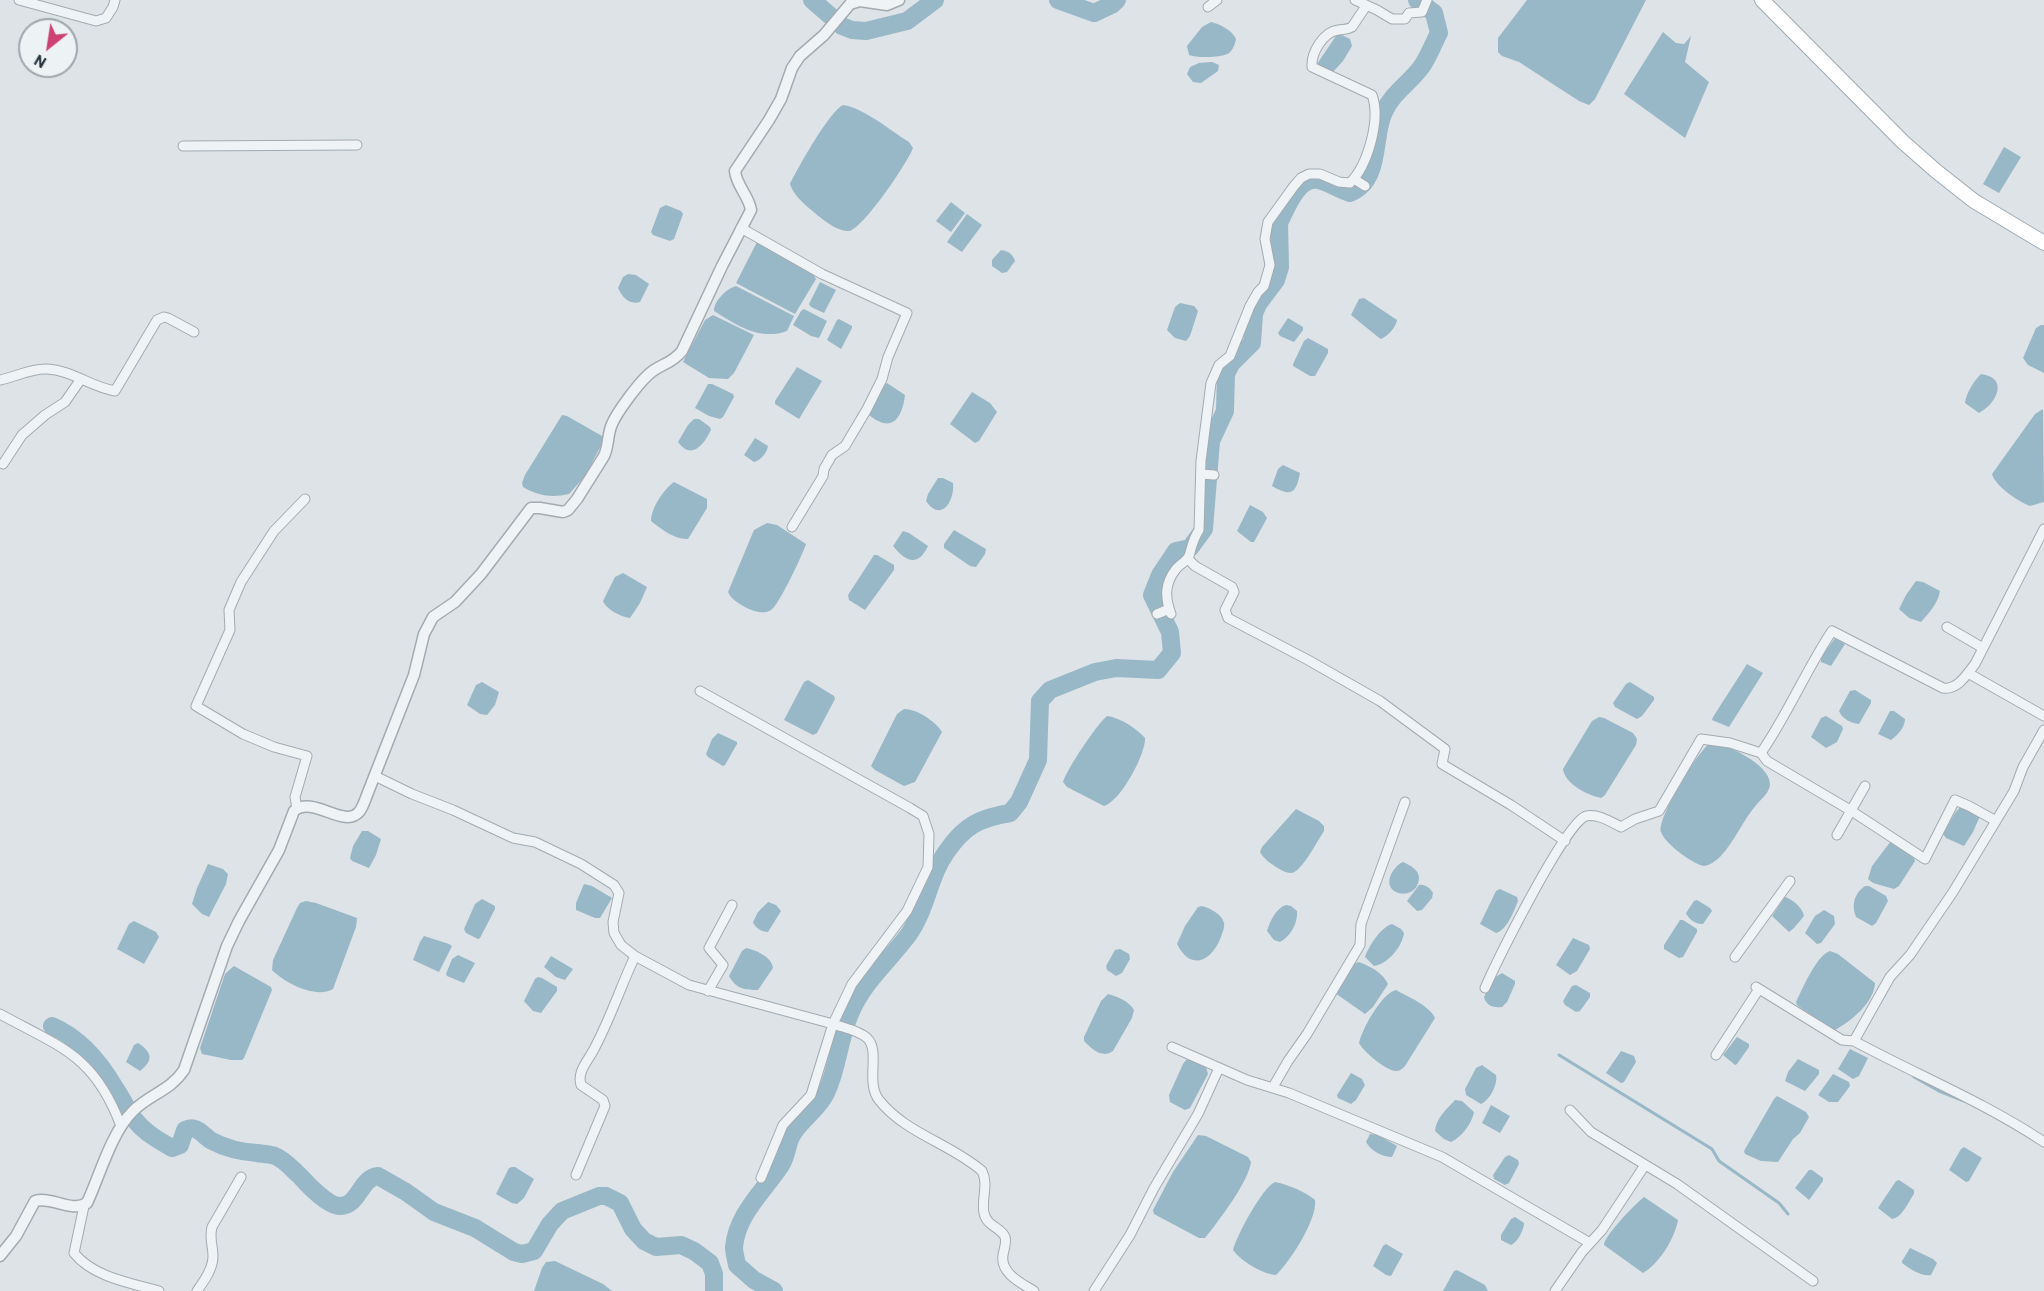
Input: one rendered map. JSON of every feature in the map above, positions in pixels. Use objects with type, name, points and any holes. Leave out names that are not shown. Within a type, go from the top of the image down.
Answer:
[{"type":"main road","points":[[1762,0],[1927,164],[1974,201],[2044,243]]},
{"type":"street","points":[[19,0],[96,21],[106,18],[115,0]]},
{"type":"street","points":[[297,809],[318,808],[351,817],[358,813],[375,776],[414,675],[424,634],[433,617],[455,602],[481,574],[531,508],[563,512],[568,510],[578,499],[607,448],[615,418],[649,374],[673,361],[687,343],[751,210],[735,174],[737,168],[781,99],[795,62],[832,27],[846,8],[855,2],[887,5],[899,0]]},
{"type":"street","points":[[1208,7],[1217,0]]},
{"type":"street","points":[[1355,0],[1392,19],[1405,19],[1409,13],[1422,12],[1427,0]]},
{"type":"street","points":[[1166,612],[1167,587],[1174,570],[1188,559],[1201,520],[1207,474],[1211,383],[1220,365],[1230,356],[1250,306],[1266,280],[1270,265],[1265,239],[1268,222],[1294,186],[1301,178],[1309,174],[1320,174],[1344,183],[1359,182],[1372,138],[1376,105],[1372,95],[1324,74],[1311,64],[1321,41],[1334,31],[1352,27],[1366,6]]},
{"type":"street","points":[[183,146],[357,145]]},
{"type":"street","points":[[741,228],[822,274],[908,313],[888,357],[882,379],[857,429],[845,446],[832,455],[824,469],[823,477],[792,528]]},
{"type":"street","points":[[0,380],[39,369],[48,369],[63,372],[115,391],[151,328],[161,318],[168,318],[194,332]]},
{"type":"street","points":[[3,464],[22,435],[45,414],[65,402],[81,379]]},
{"type":"street","points":[[159,1291],[106,1275],[82,1263],[74,1253],[84,1206],[123,1123],[137,1106],[168,1088],[184,1070],[227,946],[279,850],[297,809],[295,797],[307,756],[274,747],[243,734],[196,706],[230,630],[229,610],[241,582],[274,531],[305,499]]},
{"type":"street","points":[[1761,753],[1779,727],[1816,655],[1832,631],[1943,688],[1955,686],[1968,673],[1983,648],[2044,530]]},
{"type":"street","points":[[1188,559],[1232,587],[1234,592],[1225,610],[1228,618],[1308,660],[1380,702],[1445,749],[1442,764],[1565,842]]},
{"type":"street","points":[[1947,627],[1983,648]]},
{"type":"street","points":[[1968,673],[2044,716]]},
{"type":"street","points":[[700,691],[923,816],[929,834],[928,867],[917,891],[907,910],[852,984],[811,1095],[783,1125],[761,1178]]},
{"type":"street","points":[[1854,1041],[1890,977],[1910,956],[1947,901],[2014,791],[2023,767],[2044,730]]},
{"type":"street","points":[[1485,988],[1530,898],[1581,819],[1587,816],[1602,818],[1621,827],[1635,819],[1659,811],[1701,739],[1730,743],[1761,753],[1767,761],[1850,810],[1925,859],[1955,800],[1995,821]]},
{"type":"street","points":[[375,776],[513,838],[535,842],[581,864],[614,885],[619,893],[613,922],[614,933],[621,945],[635,956],[689,985],[771,1006],[853,1030],[864,1036],[871,1045],[874,1091],[883,1104],[906,1123],[982,1171],[985,1185],[986,1218],[1005,1238],[1002,1259],[1004,1267],[1012,1276],[1034,1291]]},
{"type":"street","points":[[1837,836],[1866,786]]},
{"type":"street","points":[[1273,1088],[1360,945],[1361,924],[1405,802]]},
{"type":"street","points":[[1735,957],[1790,881]]},
{"type":"street","points":[[708,991],[723,965],[709,948],[732,905]]},
{"type":"street","points":[[576,1175],[605,1106],[603,1100],[580,1085],[580,1074],[610,1017],[635,956]]},
{"type":"street","points":[[1716,1055],[1757,988],[1842,1040],[1854,1041],[1974,1101],[2019,1125],[2044,1142]]},
{"type":"street","points":[[0,1014],[64,1048],[84,1064],[105,1090],[123,1123]]},
{"type":"street","points":[[1172,1047],[1247,1080],[1273,1088],[1442,1157],[1590,1243]]},
{"type":"street","points":[[1094,1291],[1130,1235],[1154,1188],[1198,1114],[1219,1068]]},
{"type":"street","points":[[1570,1110],[1591,1132],[1677,1184],[1813,1281]]},
{"type":"street","points":[[1556,1291],[1602,1230],[1645,1165]]},
{"type":"street","points":[[197,1291],[212,1265],[210,1233],[212,1227],[241,1177]]},
{"type":"street","points":[[0,1256],[16,1236],[35,1201],[41,1199],[84,1206]]},
{"type":"water","points":[[1527,0],[1646,0],[1595,99],[1589,105],[1579,101],[1519,62],[1502,56],[1498,52],[1498,38]]},
{"type":"water","points":[[1211,22],[1232,33],[1236,39],[1232,50],[1226,55],[1216,57],[1189,55],[1187,46],[1202,27]]},
{"type":"water","points":[[1663,32],[1676,43],[1684,44],[1691,36],[1685,62],[1709,82],[1685,138],[1624,94]]},
{"type":"water","points":[[1338,33],[1350,39],[1352,46],[1332,73],[1318,67],[1317,64]]},
{"type":"water","points":[[1212,62],[1219,65],[1218,71],[1201,83],[1193,82],[1187,74],[1190,67],[1199,63]]},
{"type":"water","points":[[843,105],[860,110],[877,120],[909,142],[913,148],[874,208],[849,231],[836,228],[817,215],[798,197],[790,184],[822,129]]},
{"type":"water","points":[[2004,147],[2021,157],[1999,193],[1983,184]]},
{"type":"water","points":[[951,202],[965,213],[951,232],[936,221]]},
{"type":"water","points":[[666,205],[683,214],[674,239],[670,241],[653,235],[651,232],[660,208]]},
{"type":"water","points":[[967,214],[982,225],[962,252],[947,242]]},
{"type":"water","points":[[757,242],[812,272],[816,279],[795,314],[736,283]]},
{"type":"water","points":[[1001,250],[1010,253],[1015,261],[1007,272],[1002,273],[992,266],[992,260]]},
{"type":"water","points":[[628,274],[636,275],[649,284],[640,302],[626,300],[618,288],[623,277]]},
{"type":"water","points":[[820,282],[836,290],[824,313],[809,304]]},
{"type":"water","points":[[736,286],[794,316],[787,331],[777,334],[758,333],[714,311],[721,296]]},
{"type":"water","points":[[1364,298],[1397,320],[1391,331],[1381,339],[1351,315],[1359,299]]},
{"type":"water","points":[[1180,303],[1194,306],[1198,311],[1190,336],[1186,341],[1175,338],[1167,330],[1175,307]]},
{"type":"water","points":[[804,309],[827,321],[819,338],[793,325]]},
{"type":"water","points":[[713,315],[754,335],[734,373],[728,379],[709,378],[683,362],[705,320]]},
{"type":"water","points":[[1288,318],[1303,327],[1294,342],[1278,333]]},
{"type":"water","points":[[839,319],[852,326],[841,349],[827,340]]},
{"type":"water","points":[[2044,325],[2044,373],[2028,365],[2023,358],[2036,328]]},
{"type":"water","points":[[1308,338],[1328,349],[1315,376],[1310,376],[1293,366],[1304,341]]},
{"type":"water","points":[[797,367],[822,381],[799,419],[775,404]]},
{"type":"water","points":[[1981,374],[1990,376],[1998,386],[1991,404],[1979,413],[1965,403],[1971,387]]},
{"type":"water","points":[[887,383],[905,395],[898,417],[889,423],[883,423],[869,415],[882,387]]},
{"type":"water","points":[[708,384],[733,394],[734,397],[720,419],[695,408]]},
{"type":"water","points":[[972,392],[990,403],[997,412],[979,441],[975,443],[950,424]]},
{"type":"water","points":[[2043,409],[2044,502],[2030,506],[2002,488],[1992,474],[2035,414]]},
{"type":"water","points":[[562,415],[602,436],[603,442],[585,476],[569,494],[551,496],[540,494],[523,487],[522,483]]},
{"type":"water","points":[[694,419],[699,419],[711,430],[701,445],[688,450],[678,442]]},
{"type":"water","points":[[755,438],[768,446],[763,456],[754,462],[744,455]]},
{"type":"water","points":[[1283,465],[1300,473],[1297,485],[1292,491],[1284,492],[1272,486],[1278,469]]},
{"type":"water","points":[[938,478],[953,483],[952,496],[942,510],[937,510],[926,501]]},
{"type":"water","points":[[674,482],[707,499],[707,508],[688,539],[673,536],[651,521],[653,510],[659,499]]},
{"type":"water","points":[[1250,505],[1263,512],[1267,518],[1254,542],[1237,531]]},
{"type":"water","points":[[767,523],[777,525],[806,544],[779,600],[771,610],[762,612],[751,610],[740,604],[728,592],[754,530]]},
{"type":"water","points":[[954,530],[986,549],[976,567],[970,566],[944,548],[944,544]]},
{"type":"water","points":[[903,531],[928,546],[920,557],[907,559],[893,546]]},
{"type":"water","points":[[874,555],[894,565],[894,570],[865,610],[849,600],[848,595]]},
{"type":"water","points":[[623,573],[647,587],[630,618],[614,612],[603,601],[615,577]]},
{"type":"water","points":[[1916,581],[1940,591],[1935,604],[1921,622],[1909,618],[1899,609]]},
{"type":"water","points":[[1835,638],[1845,644],[1831,666],[1821,662],[1821,657]]},
{"type":"water","points":[[1747,664],[1763,673],[1729,727],[1712,720],[1713,717]]},
{"type":"water","points":[[808,680],[834,696],[835,699],[817,733],[813,735],[784,720],[804,682]]},
{"type":"water","points":[[482,682],[499,692],[495,705],[487,715],[480,714],[467,705],[476,685]]},
{"type":"water","points":[[1630,682],[1654,697],[1642,716],[1637,719],[1615,707],[1613,703],[1626,684]]},
{"type":"water","points":[[1855,690],[1871,700],[1859,724],[1847,720],[1839,711],[1850,691]]},
{"type":"water","points":[[904,709],[925,716],[942,732],[915,782],[904,786],[871,766],[897,714]]},
{"type":"water","points":[[1890,711],[1894,711],[1905,719],[1901,731],[1891,740],[1878,734]]},
{"type":"water","points":[[1107,716],[1128,724],[1145,738],[1141,755],[1131,776],[1117,796],[1104,806],[1067,787],[1063,782],[1083,747]]},
{"type":"water","points":[[1826,716],[1843,729],[1837,742],[1826,748],[1811,737],[1821,718]]},
{"type":"water","points":[[1599,717],[1633,733],[1637,739],[1636,745],[1601,798],[1572,784],[1563,769],[1592,721]]},
{"type":"water","points":[[718,733],[737,742],[723,766],[706,754],[712,739]]},
{"type":"water","points":[[1710,743],[1737,751],[1756,763],[1764,770],[1770,785],[1767,793],[1752,810],[1725,851],[1715,861],[1704,866],[1693,862],[1668,842],[1661,832],[1661,824],[1679,785]]},
{"type":"water","points":[[1961,806],[1980,816],[1964,846],[1946,838],[1943,834]]},
{"type":"water","points":[[1296,809],[1319,821],[1324,826],[1324,831],[1300,867],[1290,873],[1273,865],[1260,852]]},
{"type":"water","points":[[362,831],[368,831],[381,839],[369,868],[350,858],[353,846]]},
{"type":"water","points":[[1891,841],[1912,853],[1915,861],[1899,886],[1894,889],[1873,883],[1868,879],[1872,866]]},
{"type":"water","points":[[1403,862],[1416,870],[1419,878],[1417,886],[1412,891],[1400,893],[1394,891],[1389,880],[1395,868]]},
{"type":"water","points":[[208,864],[223,869],[228,874],[226,884],[209,917],[202,914],[192,904]]},
{"type":"water","points":[[584,884],[612,898],[600,918],[576,910],[576,903]]},
{"type":"water","points":[[1419,885],[1427,887],[1433,893],[1432,898],[1422,910],[1417,911],[1407,901]]},
{"type":"water","points":[[1865,886],[1886,896],[1888,901],[1872,926],[1856,917],[1854,913],[1856,896]]},
{"type":"water","points":[[1500,889],[1517,897],[1518,901],[1507,924],[1496,933],[1480,924],[1496,891]]},
{"type":"water","points":[[1785,897],[1797,904],[1804,916],[1789,932],[1772,916]]},
{"type":"water","points":[[482,899],[495,906],[495,909],[478,939],[466,933],[464,929],[475,904]]},
{"type":"water","points":[[1697,900],[1712,911],[1703,924],[1693,921],[1686,913]]},
{"type":"water","points":[[306,901],[357,918],[356,927],[333,989],[326,992],[301,988],[284,980],[272,970],[273,960],[297,908],[300,903]]},
{"type":"water","points":[[768,902],[776,905],[781,911],[768,932],[759,929],[753,922],[758,912]]},
{"type":"water","points":[[1286,905],[1297,911],[1296,920],[1290,933],[1280,942],[1274,940],[1267,931],[1276,912]]},
{"type":"water","points":[[1202,906],[1218,914],[1223,920],[1224,927],[1212,952],[1201,960],[1195,960],[1183,953],[1177,944],[1185,926],[1198,907]]},
{"type":"water","points":[[1824,910],[1834,916],[1835,924],[1821,943],[1817,944],[1805,933],[1815,916]]},
{"type":"water","points":[[1680,920],[1697,929],[1697,932],[1683,957],[1679,958],[1664,949],[1664,945]]},
{"type":"water","points":[[134,921],[156,932],[159,937],[144,964],[117,949],[129,924]]},
{"type":"water","points":[[1392,924],[1401,929],[1404,933],[1403,938],[1394,954],[1374,966],[1365,957],[1380,933]]},
{"type":"water","points":[[424,936],[452,946],[439,972],[413,960]]},
{"type":"water","points":[[1573,938],[1589,945],[1590,949],[1577,971],[1570,975],[1556,965]]},
{"type":"water","points":[[746,948],[763,955],[772,964],[773,968],[758,990],[741,988],[729,976],[742,951]]},
{"type":"water","points":[[1120,949],[1129,954],[1130,959],[1122,973],[1116,976],[1107,970],[1106,966],[1115,950]]},
{"type":"water","points":[[1830,951],[1838,954],[1875,983],[1871,998],[1866,1004],[1848,1022],[1835,1030],[1813,1017],[1796,1002],[1815,966]]},
{"type":"water","points":[[458,955],[475,963],[464,983],[446,974],[452,959]]},
{"type":"water","points":[[551,956],[573,969],[565,980],[556,977],[544,967]]},
{"type":"water","points":[[1358,962],[1375,970],[1388,984],[1373,1007],[1365,1014],[1335,993],[1352,965]]},
{"type":"water","points":[[234,966],[271,987],[272,990],[242,1060],[202,1054],[200,1048],[225,974]]},
{"type":"water","points":[[1502,973],[1515,981],[1515,984],[1507,1002],[1502,1007],[1493,1007],[1484,997],[1494,978]]},
{"type":"water","points":[[538,977],[557,987],[557,991],[541,1013],[533,1011],[524,1001]]},
{"type":"water","points":[[1576,985],[1590,993],[1590,997],[1580,1011],[1576,1012],[1563,1001],[1572,986]]},
{"type":"water","points":[[1396,990],[1423,1005],[1435,1018],[1405,1066],[1397,1071],[1387,1068],[1376,1060],[1359,1043],[1368,1021],[1379,1004]]},
{"type":"water","points":[[1108,994],[1126,1002],[1134,1010],[1132,1018],[1113,1051],[1105,1054],[1090,1047],[1084,1041],[1084,1037],[1101,1001]]},
{"type":"water","points":[[1737,1037],[1749,1044],[1749,1047],[1735,1065],[1723,1055]]},
{"type":"water","points":[[138,1043],[150,1056],[148,1063],[140,1071],[126,1062],[134,1045]]},
{"type":"water","points":[[1850,1049],[1868,1058],[1859,1076],[1853,1079],[1838,1069]]},
{"type":"water","points":[[1621,1051],[1634,1056],[1636,1062],[1624,1082],[1621,1083],[1606,1073]]},
{"type":"water","points":[[1191,1059],[1206,1067],[1208,1074],[1190,1108],[1185,1110],[1170,1102],[1169,1095],[1183,1064],[1186,1060]]},
{"type":"water","points":[[1798,1059],[1819,1070],[1819,1074],[1805,1091],[1785,1081],[1788,1072]]},
{"type":"water","points":[[1482,1065],[1496,1075],[1496,1079],[1495,1087],[1481,1104],[1466,1095],[1465,1089],[1476,1068]]},
{"type":"water","points":[[1351,1073],[1362,1079],[1365,1085],[1351,1104],[1338,1098],[1337,1095]]},
{"type":"water","points":[[1833,1074],[1849,1082],[1850,1086],[1838,1102],[1829,1102],[1818,1095]]},
{"type":"water","points":[[1777,1096],[1806,1112],[1809,1117],[1778,1162],[1761,1161],[1745,1154],[1744,1151]]},
{"type":"water","points":[[1455,1100],[1462,1101],[1474,1112],[1466,1129],[1451,1142],[1435,1131],[1445,1110]]},
{"type":"water","points":[[1491,1105],[1510,1116],[1500,1133],[1482,1123]]},
{"type":"water","points":[[1370,1134],[1378,1135],[1397,1146],[1392,1157],[1381,1155],[1371,1148],[1366,1142]]},
{"type":"water","points":[[1198,1135],[1206,1136],[1248,1157],[1251,1162],[1239,1190],[1205,1238],[1199,1238],[1154,1214],[1153,1210],[1173,1172]]},
{"type":"water","points":[[1964,1147],[1982,1158],[1969,1181],[1966,1182],[1949,1170]]},
{"type":"water","points":[[1509,1155],[1518,1160],[1519,1164],[1509,1183],[1505,1185],[1494,1179],[1493,1175],[1505,1157]]},
{"type":"water","points":[[512,1167],[534,1179],[524,1198],[517,1204],[496,1194],[509,1168]]},
{"type":"water","points":[[1809,1170],[1823,1178],[1823,1181],[1809,1200],[1795,1188]]},
{"type":"water","points":[[1899,1180],[1914,1190],[1914,1194],[1902,1212],[1892,1219],[1878,1208],[1896,1181]]},
{"type":"water","points":[[1275,1182],[1296,1189],[1315,1200],[1315,1208],[1308,1228],[1276,1275],[1252,1266],[1233,1250],[1257,1202]]},
{"type":"water","points":[[1644,1197],[1678,1220],[1674,1235],[1665,1250],[1643,1273],[1604,1245],[1615,1227]]},
{"type":"water","points":[[1515,1217],[1524,1223],[1524,1226],[1518,1239],[1511,1245],[1501,1240],[1501,1235],[1511,1219]]},
{"type":"water","points":[[1386,1244],[1403,1254],[1391,1276],[1373,1266]]},
{"type":"water","points":[[1910,1248],[1937,1263],[1931,1275],[1920,1274],[1902,1263]]},
{"type":"water","points":[[555,1261],[603,1284],[612,1291],[534,1291],[546,1262]]},
{"type":"water","points":[[1457,1270],[1485,1285],[1488,1291],[1443,1291],[1454,1271]]},
{"type":"waterway","points":[[812,0],[842,26],[852,30],[866,31],[907,21],[935,0]]},
{"type":"waterway","points":[[1058,0],[1094,13],[1117,0]]},
{"type":"waterway","points":[[774,1291],[754,1280],[737,1265],[734,1247],[740,1224],[752,1203],[781,1165],[796,1129],[826,1093],[846,1024],[855,1002],[909,934],[947,851],[960,835],[974,824],[990,817],[1010,813],[1019,802],[1038,760],[1040,701],[1050,690],[1095,672],[1116,668],[1158,670],[1172,653],[1170,632],[1152,595],[1160,575],[1176,551],[1190,548],[1204,529],[1211,441],[1225,411],[1226,374],[1231,364],[1252,343],[1254,314],[1258,304],[1276,280],[1280,267],[1279,223],[1289,202],[1304,183],[1318,180],[1350,193],[1360,187],[1367,178],[1372,168],[1380,122],[1387,105],[1422,66],[1439,33],[1434,13],[1417,0]]},
{"type":"waterway","points":[[52,1026],[72,1037],[88,1052],[103,1069],[139,1124],[172,1148],[180,1145],[185,1130],[193,1128],[212,1141],[228,1148],[275,1156],[288,1165],[324,1199],[340,1206],[351,1202],[367,1182],[378,1176],[434,1212],[475,1228],[514,1252],[522,1254],[534,1251],[550,1224],[562,1211],[599,1196],[606,1196],[620,1203],[633,1229],[644,1241],[656,1247],[681,1245],[710,1263],[714,1274],[714,1291]]},
{"type":"waterway","points":[[1559,1055],[1712,1149],[1719,1161],[1779,1203],[1788,1214]]},
{"type":"waterway","points":[[1914,1077],[1939,1091],[1964,1101]]}]
